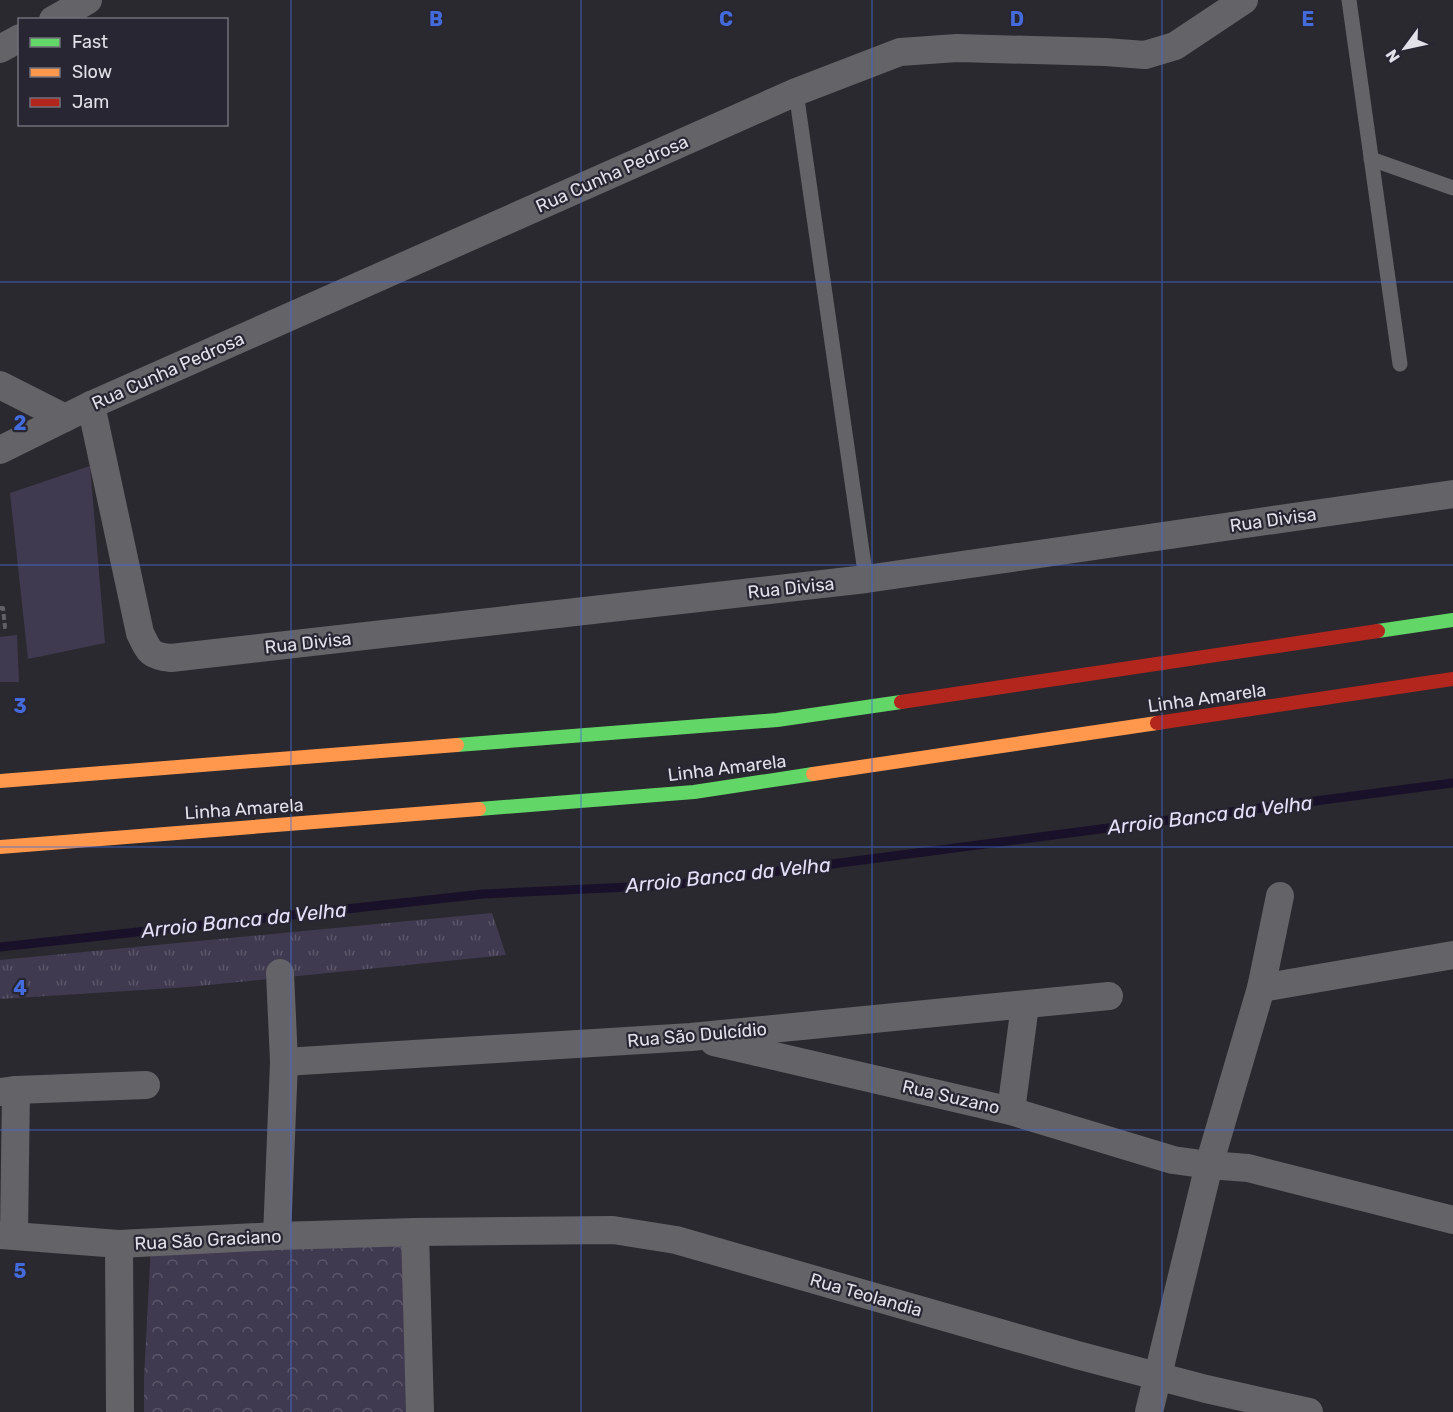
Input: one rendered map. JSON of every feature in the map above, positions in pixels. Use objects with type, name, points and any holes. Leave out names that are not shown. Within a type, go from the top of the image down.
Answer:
[{"type":"highway","points":[[0,781],[777,720],[1453,620]]},
{"type":"highway","name":"Linha Amarela","points":[[0,847],[694,792],[1453,679]]},
{"type":"street","points":[[56,18],[88,0]]},
{"type":"street","name":"Rua Cunha Pedrosa","points":[[0,450],[91,405],[796,92],[900,51],[957,48],[1094,51],[1145,55],[1175,46],[1244,0]]},
{"type":"street","points":[[0,49],[18,39]]},
{"type":"street","points":[[0,385],[65,418]]},
{"type":"street","name":"Rua Divisa","points":[[91,405],[140,633],[147,648],[157,657],[171,658],[866,579],[1453,494]]},
{"type":"street","points":[[1149,1412],[1209,1165],[1261,988],[1280,896]]},
{"type":"street","points":[[1261,988],[1453,955]]},
{"type":"street","points":[[277,1236],[284,1062],[280,973]]},
{"type":"street","name":"Rua São Dulcídio","points":[[284,1062],[691,1037],[1109,996]]},
{"type":"street","points":[[1011,1111],[1025,1005]]},
{"type":"street","name":"Rua Suzano","points":[[691,1037],[1011,1111],[1173,1160],[1248,1168],[1453,1220]]},
{"type":"street","points":[[7,1235],[8,1091],[146,1085]]},
{"type":"street","name":"Rua Teolandia","points":[[415,1232],[613,1230],[676,1240],[1065,1352],[1206,1389],[1309,1412]]},
{"type":"street","points":[[415,1232],[420,1412]]},
{"type":"street","name":"Rua São Graciano","points":[[7,1235],[119,1244],[415,1232]]},
{"type":"street","points":[[119,1244],[120,1412]]},
{"type":"lane","points":[[1349,0],[1401,364]]},
{"type":"lane","points":[[796,92],[866,579]]},
{"type":"lane","points":[[1371,159],[1453,189]]},
{"type":"path","points":[[0,608],[3,608],[5,627],[0,627]]},
{"type":"green space","points":[[90,466],[105,643],[28,659],[10,493]]},
{"type":"green space","points":[[17,635],[19,682],[0,682],[0,637]]},
{"type":"green space","points":[[492,913],[506,955],[189,987],[0,999],[0,960]]},
{"type":"green space","points":[[415,1232],[414,1412],[144,1412],[151,1245]]},
{"type":"waterway","name":"Arroio Banca da Velha","points":[[0,947],[483,894],[671,885],[1453,783]]},
{"type":"traffic: fast","points":[[1378,631],[1453,620]]},
{"type":"traffic: fast","points":[[457,745],[777,720],[901,702]]},
{"type":"traffic: fast","points":[[479,809],[694,792],[813,774]]},
{"type":"traffic: slow","points":[[813,774],[1157,723]]},
{"type":"traffic: slow","points":[[0,781],[457,745]]},
{"type":"traffic: slow","points":[[0,847],[479,809]]},
{"type":"traffic: jam","points":[[901,702],[1378,631]]},
{"type":"traffic: jam","points":[[1157,723],[1453,679]]}]
